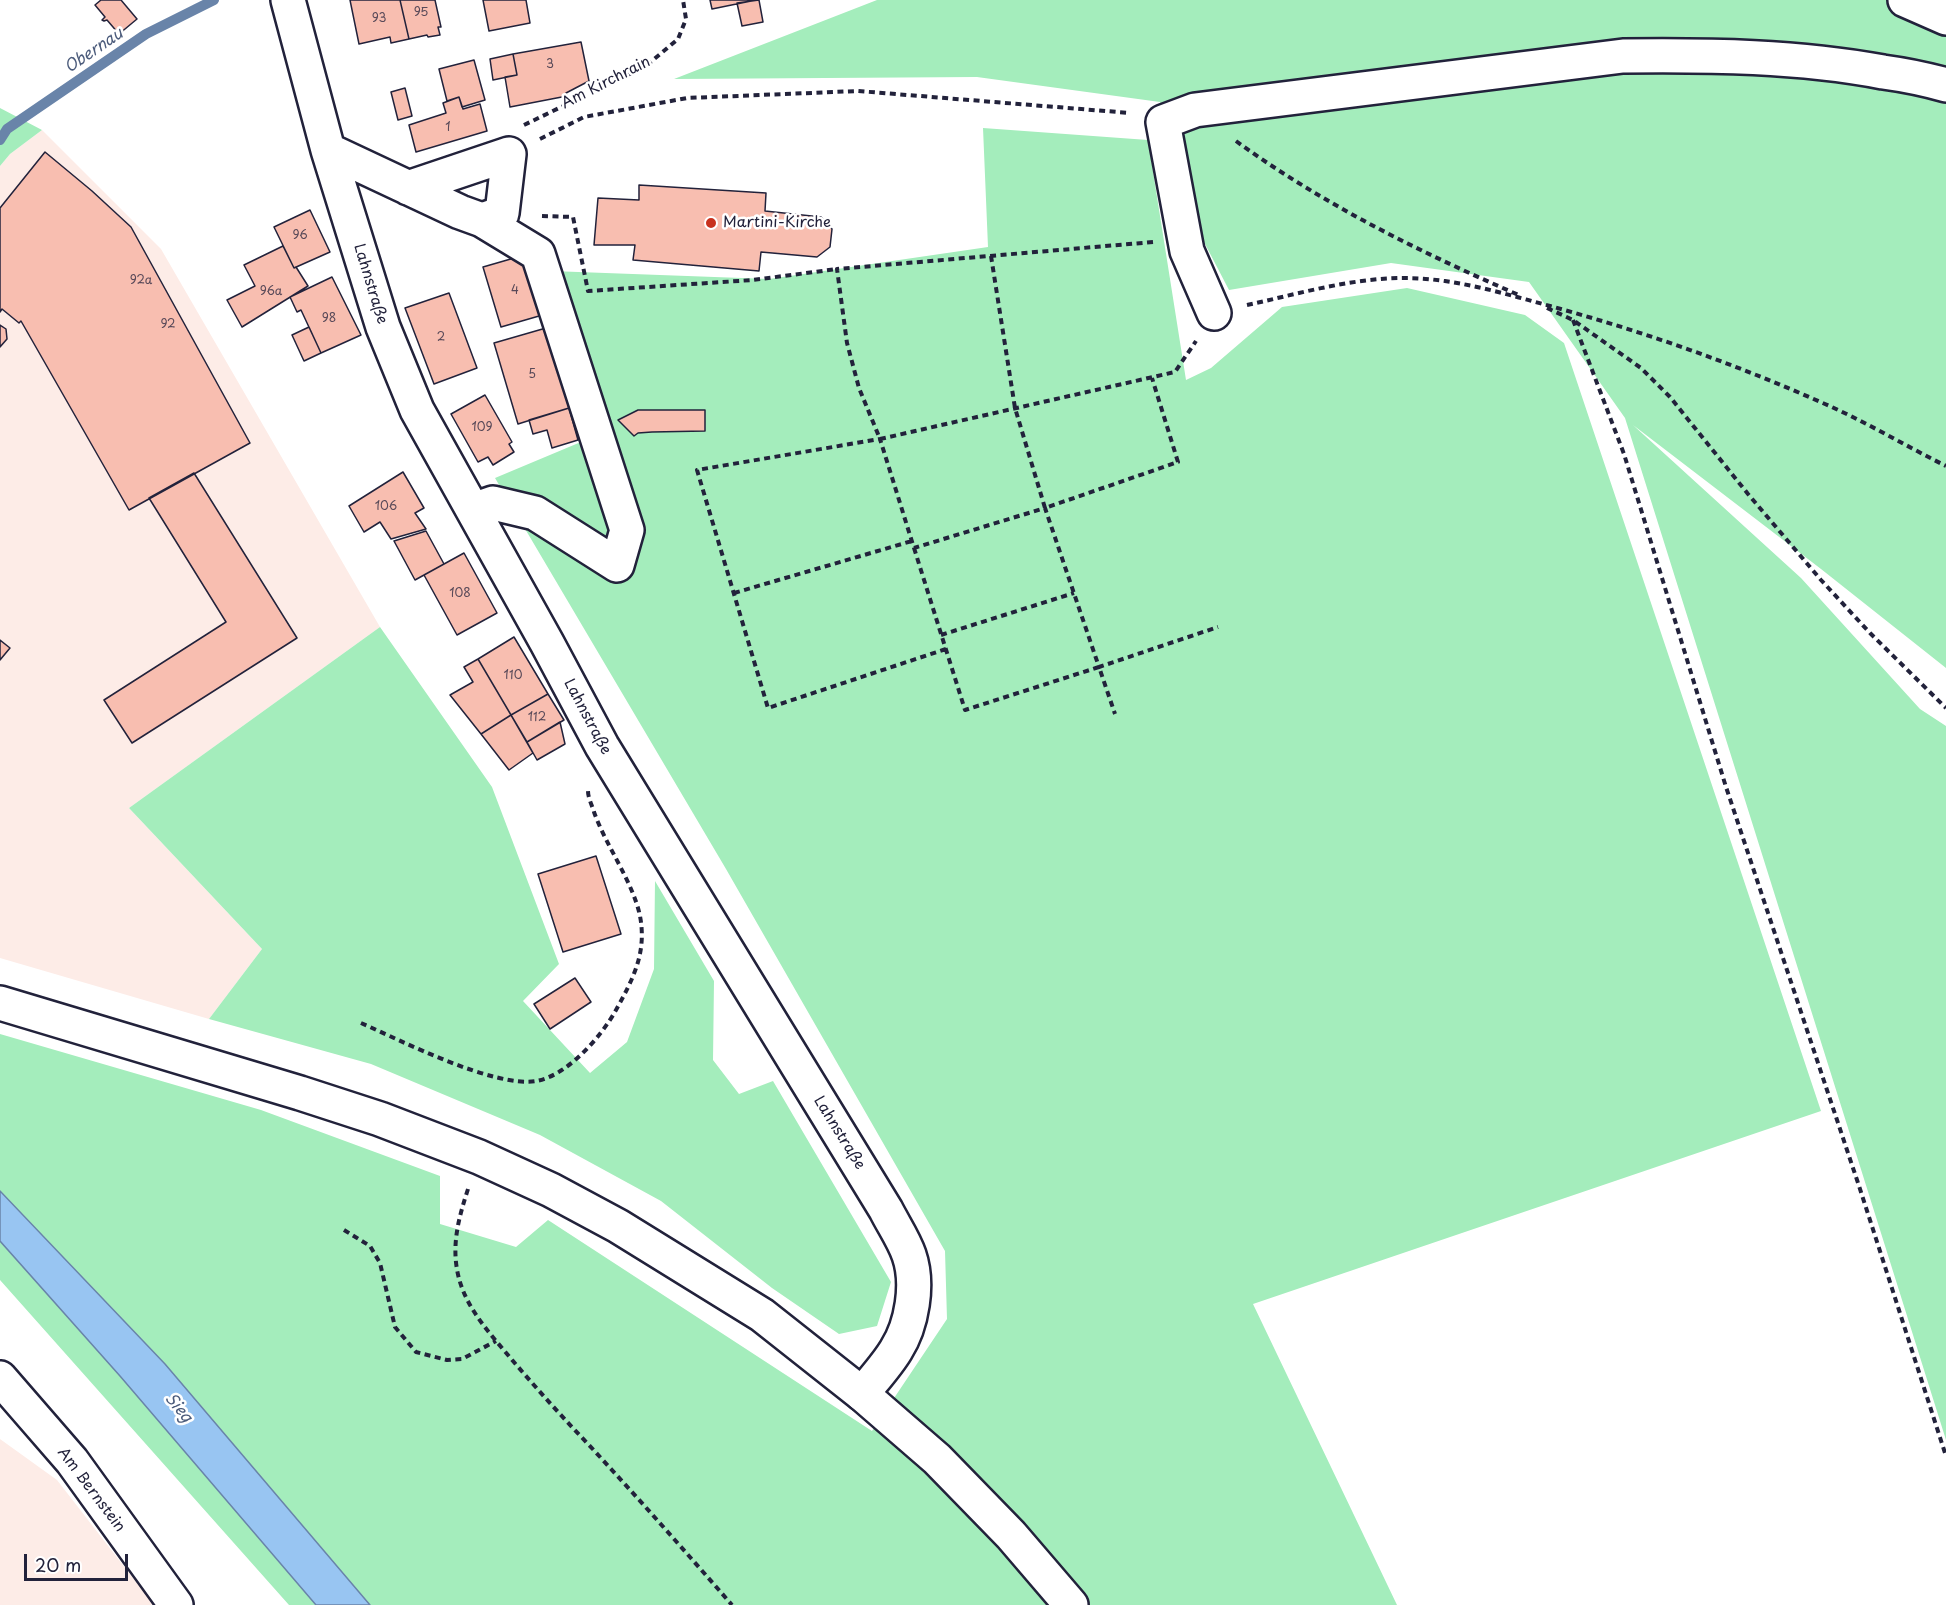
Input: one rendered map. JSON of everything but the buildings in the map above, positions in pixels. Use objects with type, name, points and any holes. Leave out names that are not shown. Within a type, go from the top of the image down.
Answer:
[{"type":"street","points":[[1905,0],[1946,18]]},
{"type":"street","name":"Lahnstraße","points":[[291,9],[328,150],[383,327],[417,410],[548,643],[602,746],[886,1210],[909,1255],[913,1273],[913,1298],[908,1323],[897,1349],[862,1394]]},
{"type":"street","points":[[1214,313],[1187,251],[1163,122],[1195,110],[1623,56],[1689,56],[1802,61],[1864,68],[1928,80],[1946,86]]},
{"type":"street","points":[[328,150],[460,212],[482,220],[538,254],[627,530],[617,565],[535,513],[493,503],[473,510]]},
{"type":"street","points":[[408,188],[509,154],[502,213],[482,220]]},
{"type":"street","points":[[0,1004],[380,1119],[479,1157],[550,1190],[618,1226],[762,1314],[862,1394],[937,1459],[1011,1535],[1071,1605]]},
{"type":"street","name":"Am Bernstein","points":[[0,1378],[72,1461],[176,1605]]},
{"type":"path","name":"Am Kirchrain","points":[[509,154],[516,129],[646,66],[678,39],[686,19],[683,0]]},
{"type":"path","points":[[509,154],[584,117],[687,98],[858,91],[1133,114],[1163,122]]},
{"type":"path","points":[[1195,110],[1256,155],[1375,228],[1448,265],[1573,320],[1641,368],[1670,397],[1821,580],[1870,633],[1946,708]]},
{"type":"path","points":[[561,216],[573,217],[588,291],[753,280],[837,269],[1134,245],[1184,238]]},
{"type":"path","points":[[991,256],[1015,408],[1045,508],[1115,714]]},
{"type":"path","points":[[837,269],[846,342],[859,388],[880,439],[965,710],[1218,627]]},
{"type":"path","points":[[946,649],[768,708],[697,470],[880,439],[1175,372],[1214,313],[1372,279],[1405,278],[1456,282],[1590,317],[1690,349],[1827,405],[1946,466]]},
{"type":"path","points":[[1573,320],[1624,454],[1726,787],[1946,1456]]},
{"type":"path","points":[[914,548],[1045,508],[1178,462],[1152,378]]},
{"type":"path","points":[[734,593],[912,541]]},
{"type":"path","points":[[941,635],[1074,593]]},
{"type":"path","points":[[361,1023],[487,1075],[514,1081],[536,1081],[546,1078],[564,1069],[592,1044],[612,1017],[631,983],[639,962],[642,942],[639,915],[588,795],[587,775],[590,764],[602,746]]},
{"type":"path","points":[[479,1157],[457,1224],[454,1249],[460,1286],[477,1318],[544,1397],[661,1523],[732,1605]]},
{"type":"path","points":[[344,1230],[370,1246],[375,1254],[380,1263],[395,1327],[416,1352],[447,1360],[462,1359],[496,1341]]},
{"type":"shaded area","points":[[42,130],[161,249],[380,627],[129,808],[262,949],[209,1019],[0,958],[0,166],[10,154]]},
{"type":"shaded area","points":[[0,1439],[57,1480],[154,1605],[0,1605]]},
{"type":"green space","points":[[877,0],[1935,0],[1946,4],[1946,668],[1633,425],[1801,578],[1920,709],[1946,726],[1946,1440],[1625,418],[1529,282],[1391,263],[1229,290],[1204,242],[1160,102],[977,77],[674,79]]},
{"type":"green space","points":[[0,108],[42,130],[10,154],[0,166]]},
{"type":"green space","points":[[983,128],[1148,140],[1186,380],[1211,368],[1282,307],[1407,288],[1525,315],[1564,343],[1821,1111],[1253,1304],[1397,1605],[289,1605],[0,1280],[0,1034],[261,1110],[440,1176],[440,1224],[516,1247],[548,1220],[872,1431],[947,1319],[945,1251],[726,869],[495,478],[600,434],[551,271],[769,279],[988,247]]},
{"type":"green space","points":[[380,627],[492,787],[559,964],[523,1001],[590,1073],[627,1042],[654,969],[655,881],[714,981],[713,1060],[739,1094],[773,1081],[891,1282],[877,1326],[839,1334],[772,1288],[661,1201],[540,1135],[371,1064],[209,1019],[262,949],[129,808]]},
{"type":"water","name":"Sieg","points":[[0,1191],[165,1364],[370,1605],[316,1605],[120,1376],[0,1241]]},
{"type":"waterway","name":"Obernau","points":[[0,140],[7,129],[146,34],[214,0]]},
{"type":"place","name":"Martini-Kirche","points":[[711,223]]}]
